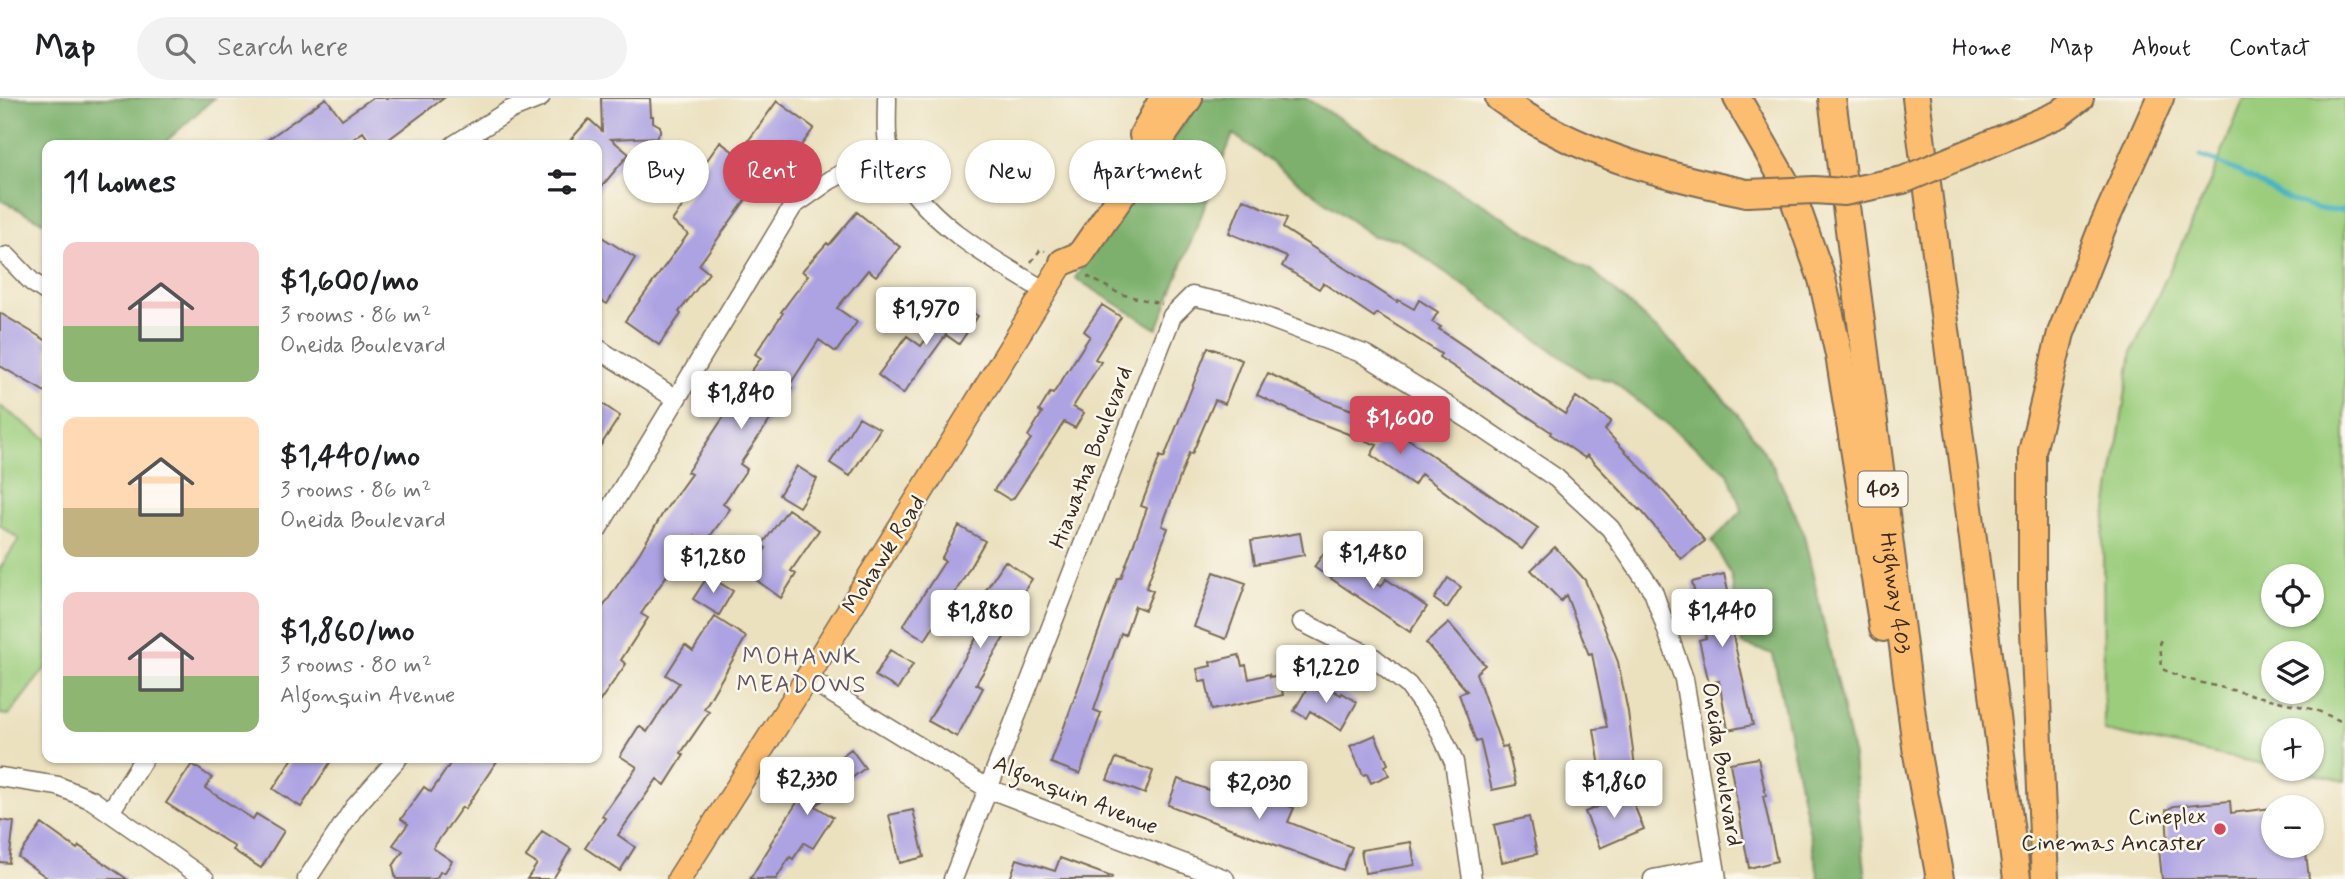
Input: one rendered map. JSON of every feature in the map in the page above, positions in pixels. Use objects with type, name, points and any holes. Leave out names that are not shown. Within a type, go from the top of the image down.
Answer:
[{"type":"highway","points":[[1143,135],[1163,98]]},
{"type":"highway","points":[[1063,262],[1067,245],[1170,98]]},
{"type":"highway","points":[[1063,262],[1080,255],[1189,98]]},
{"type":"highway","points":[[1499,98],[1553,131],[1614,160],[1747,193],[1814,190],[1844,192],[1903,180],[2059,114],[2080,98]]},
{"type":"highway","points":[[1737,98],[1792,194],[1822,279],[1839,355],[1895,698],[1917,754]]},
{"type":"highway","name":"Highway 403","points":[[1832,98],[1917,754],[1940,879]]},
{"type":"highway","points":[[1916,98],[2017,879]]},
{"type":"highway","points":[[2045,879],[2032,586],[2032,452],[2062,333],[2102,228],[2160,98]]},
{"type":"main road","name":"Mohawk Road","points":[[679,879],[807,678],[1063,262]]},
{"type":"street","points":[[462,140],[510,110],[540,98]]},
{"type":"street","points":[[887,98],[889,140]]},
{"type":"street","points":[[602,522],[793,206],[836,177]]},
{"type":"street","points":[[924,203],[941,221],[986,254],[1045,291]]},
{"type":"street","points":[[6,256],[42,289]]},
{"type":"street","name":"Oneida Boulevard","points":[[1172,316],[1192,296],[1234,305],[1364,354],[1475,423],[1556,478],[1610,528],[1653,591],[1684,679],[1716,873]]},
{"type":"street","name":"Hiawatha Boulevard","points":[[953,879],[1172,316]]},
{"type":"street","points":[[602,351],[676,399]]},
{"type":"street","points":[[1302,622],[1374,658],[1408,685],[1436,723],[1454,762],[1472,879]]},
{"type":"street","name":"Algonquin Avenue","points":[[807,678],[987,788],[1197,874],[1226,879]]},
{"type":"street","points":[[110,812],[141,763]]},
{"type":"street","points":[[307,879],[354,808],[394,763]]},
{"type":"street","points":[[0,777],[58,786],[92,800],[205,879]]},
{"type":"street","points":[[1653,879],[1716,873]]},
{"type":"path","points":[[1063,262],[1120,294],[1164,304],[1172,316]]},
{"type":"path","points":[[2160,640],[2162,669],[2186,679],[2316,710],[2345,723]]},
{"type":"green space","points":[[0,98],[214,98],[168,140],[42,140],[42,221],[0,200]]},
{"type":"green space","points":[[1202,98],[1305,98],[1594,272],[1676,347],[1737,413],[1772,464],[1803,531],[1852,750],[1866,879],[1819,879],[1773,654],[1742,644],[1731,575],[1712,541],[1742,511],[1728,473],[1611,380],[1589,377],[1399,239],[1372,236],[1233,134],[1226,152],[1226,140],[1172,140]]},
{"type":"green space","points":[[2244,98],[2345,98],[2345,781],[2324,777],[2324,718],[2261,718],[2261,764],[2104,731],[2103,535],[2132,352],[2211,180]]},
{"type":"green space","points":[[1128,203],[1206,203],[1157,329],[1075,278]]},
{"type":"green space","points":[[0,406],[42,435],[42,672],[9,715],[0,714],[0,568],[19,539],[0,525]]},
{"type":"building","points":[[326,98],[342,119],[372,98],[444,98],[388,140],[369,140],[363,132],[352,140],[267,140]]},
{"type":"building","points":[[601,98],[650,98],[651,116],[653,122],[660,126],[660,132],[657,137],[611,139],[623,149],[623,161],[602,186],[602,140],[570,140],[589,119],[602,131]]},
{"type":"building","points":[[777,101],[814,128],[805,140],[749,140]]},
{"type":"building","points":[[720,142],[723,144],[723,203],[743,203],[699,265],[709,273],[679,312],[681,314],[659,345],[625,321],[688,234],[672,221],[685,203],[709,203],[709,157]]},
{"type":"building","points":[[1243,199],[1287,218],[1283,228],[1397,302],[1398,300],[1414,309],[1419,300],[1438,312],[1432,322],[1441,327],[1439,329],[1565,414],[1576,397],[1611,421],[1605,430],[1668,496],[1705,541],[1681,559],[1640,509],[1587,455],[1585,458],[1439,357],[1441,354],[1377,313],[1374,317],[1323,283],[1319,289],[1282,266],[1287,257],[1229,233]]},
{"type":"building","points":[[857,212],[900,247],[876,276],[868,270],[837,308],[857,322],[836,352],[819,340],[789,386],[792,388],[740,464],[747,469],[723,504],[730,509],[705,543],[695,536],[669,572],[641,614],[648,618],[621,660],[626,664],[602,698],[602,609],[691,474],[687,472],[737,397],[734,395],[761,358],[755,354],[808,276],[802,271],[827,243],[829,245]]},
{"type":"building","points":[[602,237],[635,258],[607,304],[602,301]]},
{"type":"building","points":[[954,300],[978,316],[959,344],[946,335],[903,394],[878,375],[907,336],[921,346]]},
{"type":"building","points":[[1102,305],[1121,317],[1095,359],[1101,362],[1073,407],[1084,413],[1075,428],[1064,422],[1010,500],[994,490],[1031,439],[1028,436],[1042,413],[1039,411],[1090,336],[1084,331]]},
{"type":"building","points":[[0,313],[42,338],[42,390],[0,366]]},
{"type":"building","points":[[1208,347],[1242,360],[1225,404],[1215,400],[1192,454],[1189,453],[1162,526],[1168,528],[1146,588],[1153,591],[1145,610],[1135,606],[1125,635],[1121,633],[1094,710],[1101,713],[1080,774],[1051,763],[1118,578],[1121,578],[1147,508],[1141,506],[1160,456],[1164,458]]},
{"type":"building","points":[[1268,373],[1325,400],[1382,421],[1538,528],[1522,549],[1421,474],[1414,485],[1371,455],[1377,445],[1304,417],[1257,395]]},
{"type":"building","points":[[602,403],[620,416],[602,443]]},
{"type":"building","points":[[859,417],[880,429],[850,476],[830,463]]},
{"type":"building","points":[[797,466],[817,479],[799,507],[779,495]]},
{"type":"building","points":[[788,509],[819,530],[791,571],[796,574],[781,598],[748,574],[766,548],[762,545]]},
{"type":"building","points":[[959,526],[985,541],[925,640],[903,626],[945,561],[941,559]]},
{"type":"building","points":[[1300,533],[1304,555],[1255,564],[1251,541]]},
{"type":"building","points":[[1555,547],[1585,580],[1618,662],[1636,775],[1602,780],[1594,729],[1607,727],[1592,654],[1589,655],[1566,595],[1561,601],[1531,570]]},
{"type":"building","points":[[1327,549],[1381,587],[1386,579],[1427,607],[1410,632],[1314,567]]},
{"type":"building","points":[[1005,561],[1032,579],[1001,626],[1008,631],[976,684],[983,688],[957,737],[928,721],[992,611],[978,602]]},
{"type":"building","points":[[1214,572],[1246,583],[1226,639],[1194,627]]},
{"type":"building","points":[[1724,574],[1732,608],[1727,609],[1753,725],[1728,730],[1719,681],[1709,683],[1699,640],[1706,638],[1692,582]]},
{"type":"building","points":[[708,576],[733,591],[719,615],[693,599]]},
{"type":"building","points":[[1448,578],[1461,587],[1447,608],[1434,599]]},
{"type":"building","points":[[715,617],[746,637],[704,709],[709,712],[681,753],[684,755],[665,785],[657,779],[618,835],[635,847],[620,871],[585,848],[605,818],[602,816],[637,767],[620,756],[639,726],[647,732],[679,683],[666,675],[685,645],[693,651]]},
{"type":"building","points":[[1449,623],[1485,665],[1476,673],[1502,747],[1507,746],[1516,785],[1492,790],[1480,740],[1476,742],[1459,694],[1467,691],[1426,643]]},
{"type":"building","points":[[890,650],[913,664],[898,689],[875,676]]},
{"type":"building","points":[[1239,655],[1242,666],[1246,665],[1249,679],[1269,674],[1270,677],[1279,675],[1283,695],[1212,710],[1206,681],[1200,682],[1197,669],[1211,666],[1210,662]]},
{"type":"building","points":[[1310,683],[1325,691],[1327,687],[1341,695],[1342,693],[1357,702],[1341,730],[1310,711],[1306,718],[1294,711]]},
{"type":"building","points":[[1375,735],[1388,764],[1385,766],[1389,775],[1371,783],[1367,774],[1363,775],[1350,746]]},
{"type":"building","points":[[851,749],[865,768],[815,806],[833,817],[813,848],[804,843],[793,859],[790,857],[776,879],[750,879],[813,778]]},
{"type":"building","points":[[1116,758],[1153,771],[1145,794],[1107,780]]},
{"type":"building","points":[[1758,758],[1777,861],[1749,868],[1730,763]]},
{"type":"building","points":[[290,763],[330,763],[301,807],[273,789]]},
{"type":"building","points":[[451,763],[496,763],[465,809],[462,807],[433,848],[452,861],[445,872],[440,872],[436,879],[396,879],[393,866],[403,851],[393,845],[408,824],[401,819],[424,787],[431,792]]},
{"type":"building","points":[[192,764],[212,778],[205,788],[253,819],[256,814],[284,831],[261,868],[233,850],[235,847],[166,803]]},
{"type":"building","points":[[1178,779],[1237,800],[1242,787],[1294,808],[1288,822],[1352,847],[1343,870],[1168,805]]},
{"type":"building","points":[[1629,793],[1644,829],[1600,848],[1585,812]]},
{"type":"building","name":"Cineplex Cinemas Ancaster","points":[[2230,801],[2231,813],[2261,809],[2261,858],[2307,858],[2309,879],[2162,879],[2159,849],[2168,846],[2166,810],[2174,806]]},
{"type":"building","points":[[913,810],[924,857],[900,863],[889,815]]},
{"type":"building","points":[[1529,817],[1537,854],[1502,862],[1494,825]]},
{"type":"building","points":[[0,820],[14,822],[9,863],[0,862]]},
{"type":"building","points":[[42,824],[127,879],[49,879],[18,857]]},
{"type":"building","points":[[542,831],[571,849],[553,879],[527,879],[537,864],[526,857]]},
{"type":"building","points":[[1411,842],[1415,865],[1365,873],[1361,850]]},
{"type":"building","points":[[1060,858],[1112,877],[1010,879],[1017,859],[1055,871]]},
{"type":"waterway","points":[[2201,156],[2288,199],[2316,208],[2345,210]]},
{"type":"place","name":"Cineplex Cinemas Ancaster","points":[[2220,829]]},
{"type":"district","name":"MOHAWK MEADOWS","points":[[802,670]]}]
